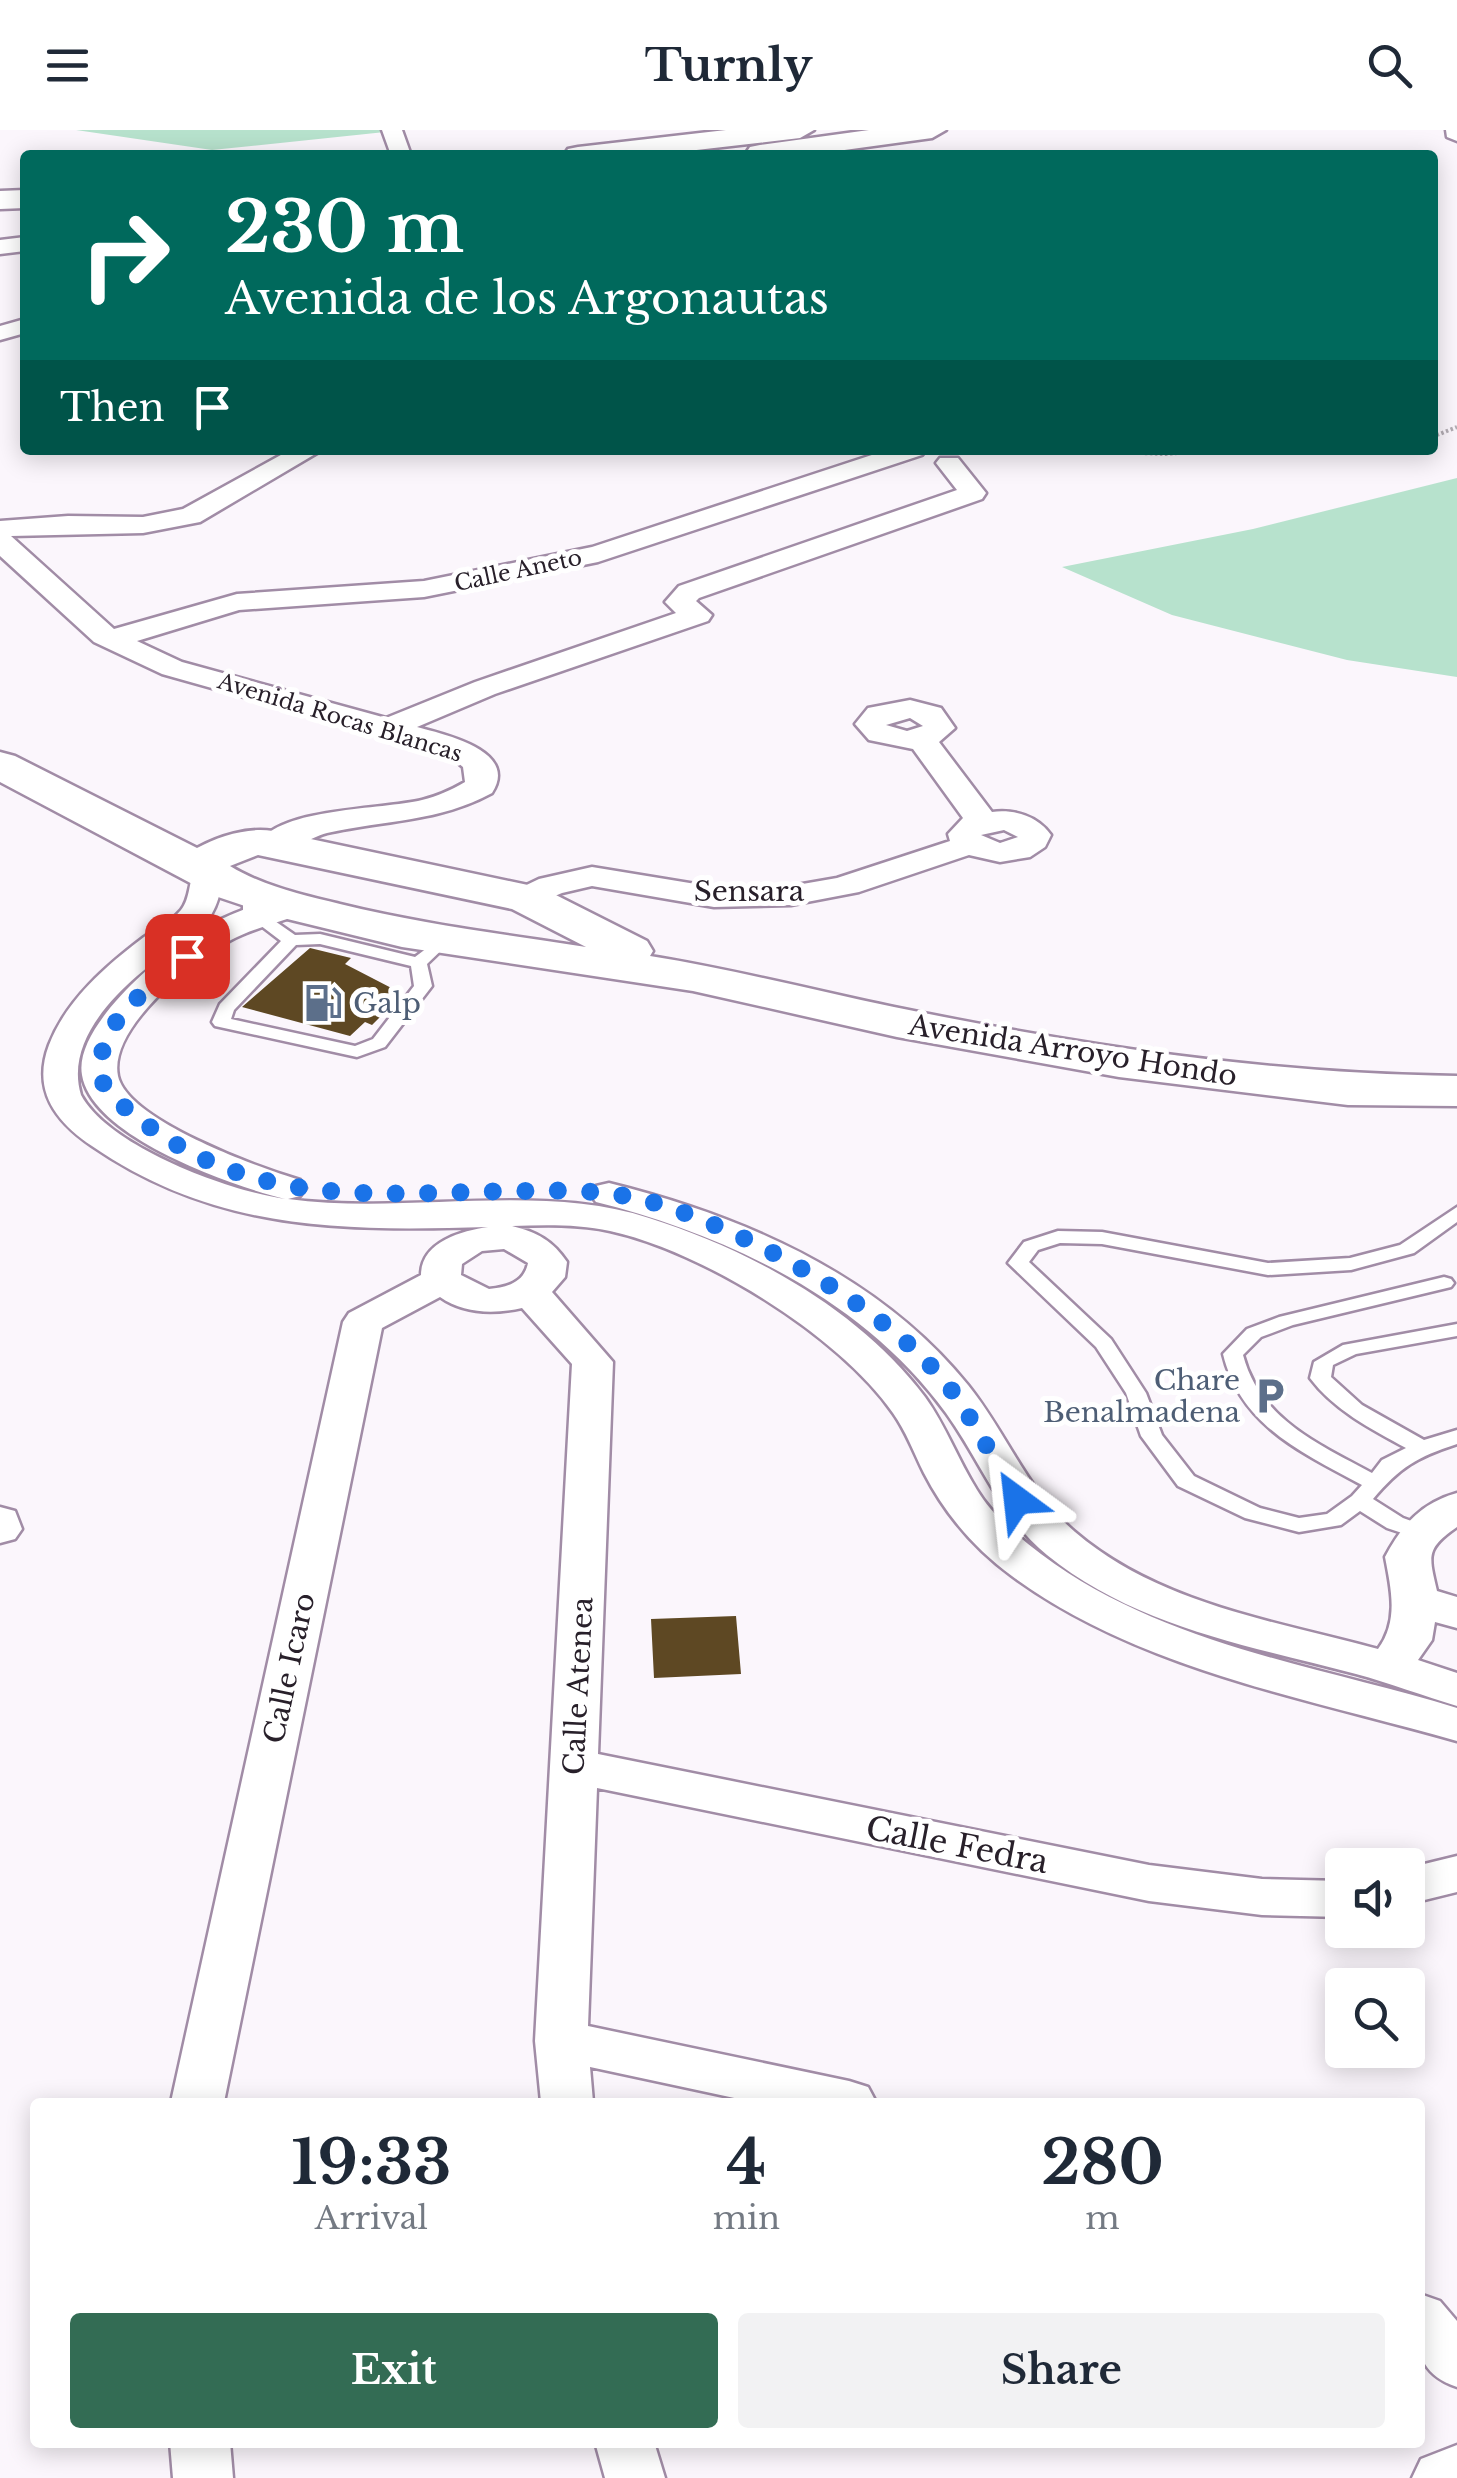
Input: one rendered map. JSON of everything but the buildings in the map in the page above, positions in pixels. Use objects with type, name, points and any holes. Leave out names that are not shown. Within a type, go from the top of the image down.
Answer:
[{"type":"main road","points":[[622,150],[800,130]]},
{"type":"main road","points":[[780,150],[932,130]]},
{"type":"main road","points":[[0,764],[248,899]]},
{"type":"main road","points":[[64,797],[266,843]]},
{"type":"main road","points":[[248,899],[209,860],[226,850],[266,843]]},
{"type":"main road","name":"Avenida Arroyo Hondo","points":[[266,843],[538,905],[693,977]]},
{"type":"main road","name":"Avenida Arroyo Hondo","points":[[248,899],[430,952],[497,948],[693,977],[897,1022],[1119,1062],[1348,1090],[1457,1091]]},
{"type":"main road","points":[[497,948],[522,939],[538,905]]},
{"type":"street","points":[[0,530],[68,524],[143,526],[191,516],[300,455]]},
{"type":"street","name":"Calle Aneto","points":[[112,639],[237,602],[424,590],[598,554],[898,455]]},
{"type":"street","points":[[386,729],[484,688],[698,615],[679,602],[689,592],[973,493],[949,463]]},
{"type":"street","name":"Avenida Rocas Blancas","points":[[0,541],[112,639],[172,668],[458,748],[477,760],[482,770],[481,786],[460,802],[428,812],[319,822],[266,843]]},
{"type":"street","name":"Sensara","points":[[538,905],[571,877],[606,875],[696,895],[794,896],[850,884],[976,833],[921,739]]},
{"type":"street","points":[[248,899],[202,907],[102,991],[78,1019],[65,1048],[58,1081],[70,1107],[106,1138],[152,1168],[216,1198],[284,1211],[458,1229],[526,1242],[548,1258],[551,1269],[546,1280],[530,1293],[483,1301],[465,1297],[442,1280],[444,1260],[458,1229]]},
{"type":"street","points":[[248,899],[217,934],[116,1021],[104,1047],[100,1076],[114,1098],[145,1124],[188,1152],[240,1175],[297,1190],[362,1194],[602,1192],[652,1202],[714,1228],[801,1269],[867,1310],[913,1349],[954,1394],[1017,1500],[1062,1545],[1124,1585],[1202,1616],[1390,1667],[1457,1690]]},
{"type":"street","points":[[458,1229],[557,1215],[591,1216],[651,1232],[769,1287],[829,1326],[868,1359],[908,1404],[968,1510],[1026,1564],[1100,1613],[1189,1648],[1457,1726]]},
{"type":"street","points":[[526,1242],[557,1215]]},
{"type":"street","name":"Calle Icaro","points":[[198,2098],[363,1322],[442,1280]]},
{"type":"street","name":"Calle Atenea","points":[[530,1293],[594,1362],[561,2042],[567,2098]]},
{"type":"street","points":[[1390,1667],[1436,1606],[1408,1557],[1420,1532],[1457,1507]]},
{"type":"street","points":[[0,1521],[0,1529]]},
{"type":"street","name":"Calle Fedra","points":[[574,1766],[716,1798],[1149,1883],[1262,1897],[1325,1899]]},
{"type":"street","points":[[1425,1882],[1457,1874]]},
{"type":"street","points":[[561,2042],[829,2098]]},
{"type":"street","points":[[1425,2324],[1457,2362]]},
{"type":"street","points":[[201,2448],[204,2478]]},
{"type":"street","points":[[626,2448],[636,2478]]},
{"type":"street","points":[[1442,2478],[1457,2471]]},
{"type":"lane","points":[[248,899],[221,1022],[358,1052],[379,1043],[424,986],[430,952]]},
{"type":"lane","points":[[1457,1213],[1407,1250],[1351,1264],[1268,1268],[1102,1238],[1058,1237],[1031,1246],[1018,1263],[1104,1343],[1136,1393],[1152,1436],[1186,1481],[1253,1514],[1298,1525],[1333,1520],[1360,1502],[1390,1465],[1422,1448],[1457,1438]]},
{"type":"lane","points":[[1374,1482],[1305,1444],[1258,1410],[1235,1374],[1233,1354],[1254,1333],[1286,1321],[1444,1283]]},
{"type":"lane","points":[[1422,1448],[1370,1420],[1332,1392],[1320,1378],[1324,1362],[1350,1349],[1457,1330]]},
{"type":"lane","points":[[1360,1502],[1395,1523],[1420,1532]]},
{"type":"green space","points":[[76,130],[404,130],[212,150]]},
{"type":"green space","points":[[1457,478],[1457,677],[1347,660],[1172,615],[1062,567],[1253,529]]},
{"type":"place","name":"Galp","points":[[323,1003]]},
{"type":"place","name":"Chare Benalmadena","points":[[1270,1396]]},
{"type":"route","points":[[187,956],[116,1021],[104,1047],[100,1076],[114,1098],[166,1138],[240,1175],[297,1190],[362,1194],[602,1192],[652,1202],[714,1228],[801,1269],[867,1310],[913,1349],[954,1394],[1017,1500]]}]
